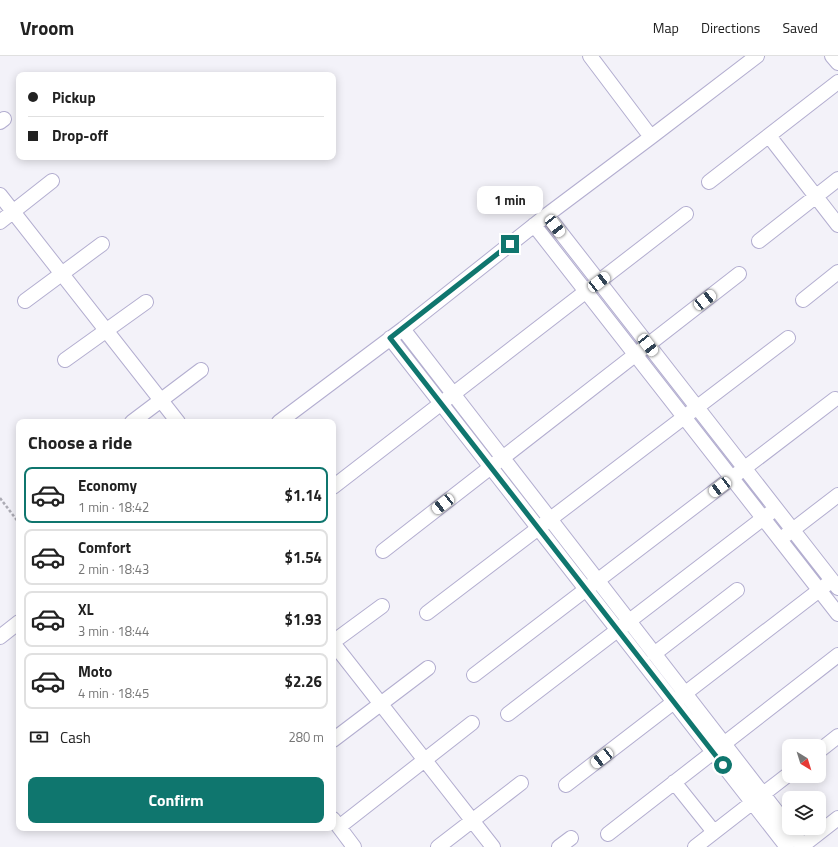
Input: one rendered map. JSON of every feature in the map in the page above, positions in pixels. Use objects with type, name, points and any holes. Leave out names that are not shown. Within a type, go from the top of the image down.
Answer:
[{"type":"street","points":[[590,56],[651,137]]},
{"type":"street","points":[[283,419],[403,329],[546,215],[757,56]]},
{"type":"street","points":[[832,56],[838,63]]},
{"type":"street","points":[[710,182],[838,82]]},
{"type":"street","points":[[769,136],[838,225]]},
{"type":"street","points":[[759,241],[838,179]]},
{"type":"street","points":[[0,222],[52,181]]},
{"type":"street","points":[[0,195],[176,419]]},
{"type":"street","points":[[336,486],[686,214]]},
{"type":"street","points":[[546,215],[744,468],[836,582],[820,590],[566,785]]},
{"type":"street","points":[[534,225],[838,614]]},
{"type":"street","points":[[25,301],[102,244]]},
{"type":"street","points":[[803,300],[838,272]]},
{"type":"street","points":[[383,551],[740,274]]},
{"type":"street","points":[[65,360],[146,302]]},
{"type":"street","points":[[403,329],[654,654],[679,698]]},
{"type":"street","points":[[390,338],[617,630],[679,698],[757,799],[802,847],[838,818]]},
{"type":"street","points":[[428,613],[788,338]]},
{"type":"street","points":[[136,419],[201,370]]},
{"type":"street","points":[[474,675],[835,399]]},
{"type":"street","points":[[780,540],[838,495]]},
{"type":"street","points":[[508,714],[776,508]]},
{"type":"street","points":[[654,654],[737,590]]},
{"type":"street","points":[[336,641],[382,606]]},
{"type":"street","points":[[0,636],[16,624]]},
{"type":"street","points":[[336,647],[493,847]]},
{"type":"street","points":[[608,834],[838,655]]},
{"type":"street","points":[[336,738],[428,668]]},
{"type":"street","points":[[354,847],[336,823],[425,760],[472,723]]},
{"type":"street","points":[[826,745],[838,736]]},
{"type":"street","points":[[695,847],[782,779]]},
{"type":"street","points":[[674,782],[714,832]]},
{"type":"street","points":[[438,847],[522,783]]},
{"type":"street","points":[[757,799],[786,847]]},
{"type":"street","points":[[559,847],[571,838]]},
{"type":"path","points":[[0,498],[16,519]]},
{"type":"route","points":[[510,244],[390,338],[723,765]]}]
